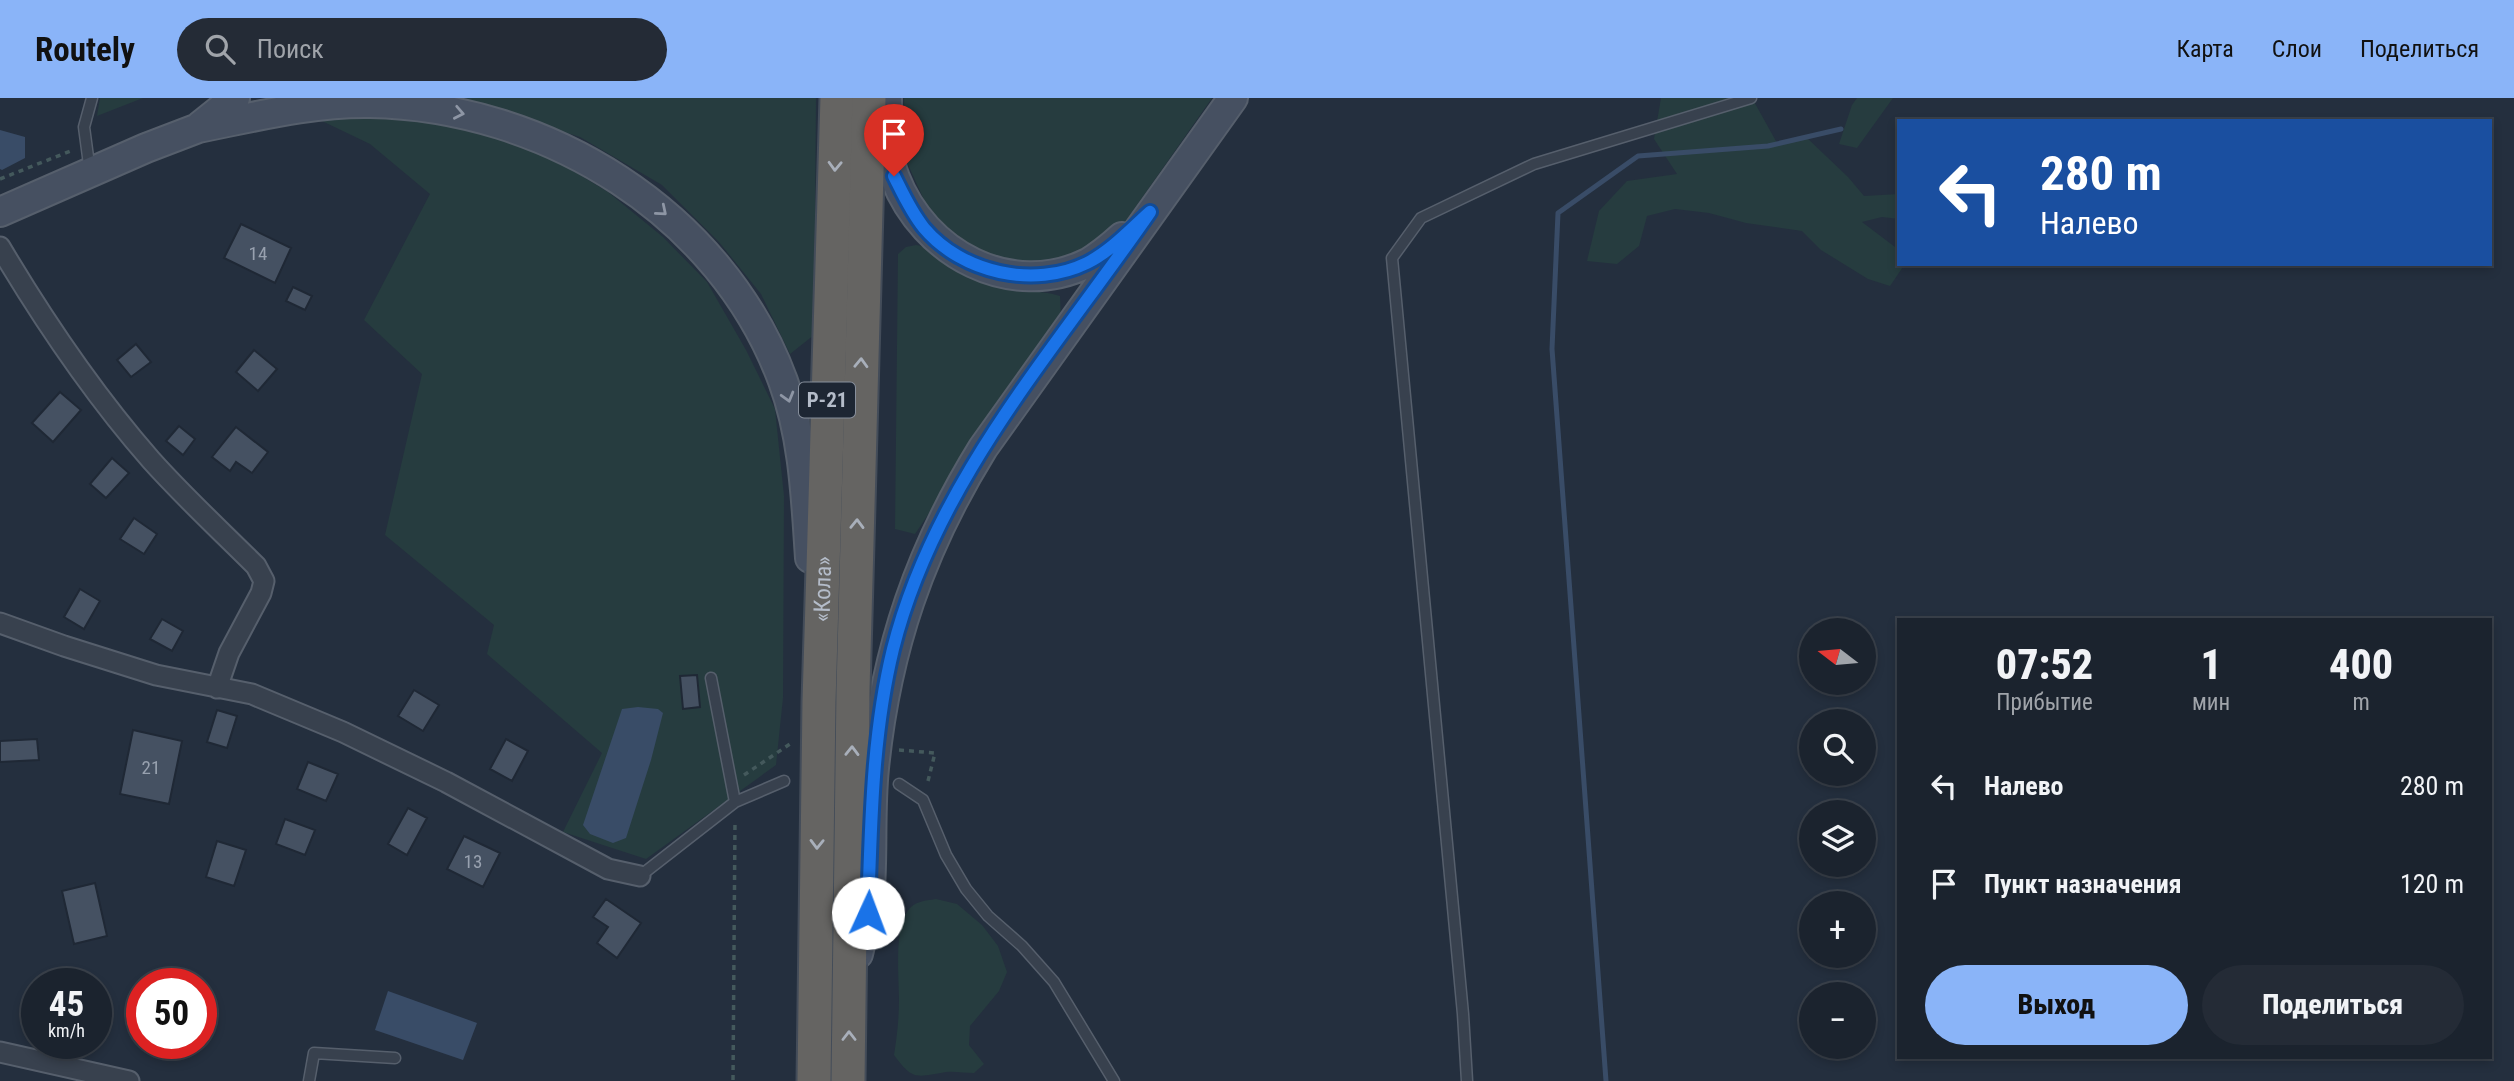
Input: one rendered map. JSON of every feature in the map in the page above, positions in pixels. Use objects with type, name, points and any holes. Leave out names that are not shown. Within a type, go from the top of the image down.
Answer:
[{"type":"highway","name":"«Кола»","points":[[814,1081],[819,702],[837,98]]},
{"type":"highway","name":"«Кола»","points":[[848,1081],[854,649],[869,98]]},
{"type":"main road","points":[[198,128],[235,98]]},
{"type":"main road","points":[[0,212],[90,172],[275,98]]},
{"type":"main road","points":[[887,98],[887,140],[894,176],[909,207],[931,235],[955,254],[972,263],[1002,273],[1022,276],[1063,271],[1085,264],[1103,253],[1150,212]]},
{"type":"main road","points":[[849,991],[868,913],[873,771],[881,708],[894,648],[920,569],[949,506],[983,448],[1233,98]]},
{"type":"main road","points":[[198,128],[291,110],[341,104],[411,105],[456,112],[533,135],[576,155],[635,190],[679,226],[731,286],[757,325],[777,366],[790,402],[803,461],[819,702]]},
{"type":"street","points":[[0,247],[103,401],[151,460],[256,566],[264,581],[261,593],[229,653],[217,688]]},
{"type":"street","points":[[0,623],[156,675],[252,694],[344,732],[446,782],[608,869],[640,876]]},
{"type":"street","points":[[0,1052],[61,1070],[129,1081]]},
{"type":"lane","points":[[90,172],[84,127],[92,98]]},
{"type":"lane","points":[[1467,1081],[1392,258],[1421,218],[1534,164],[1751,98]]},
{"type":"lane","points":[[710,678],[735,802]]},
{"type":"lane","points":[[640,876],[735,802],[784,780]]},
{"type":"lane","points":[[899,784],[923,800],[946,855],[966,890],[1054,982],[1114,1081]]},
{"type":"lane","points":[[309,1081],[314,1053],[395,1058]]},
{"type":"path","points":[[731,784],[795,741]]},
{"type":"path","points":[[904,750],[935,752],[923,800]]},
{"type":"path","points":[[733,1080],[735,802]]},
{"type":"green space","points":[[100,98],[143,98],[97,116]]},
{"type":"green space","points":[[447,98],[816,98],[814,335],[790,354],[761,294],[719,242],[662,185],[580,137],[482,106]]},
{"type":"green space","points":[[904,98],[1212,98],[1113,239],[1069,260],[1033,265],[973,250],[930,213],[905,158]]},
{"type":"green space","points":[[1661,98],[1752,98],[1777,143],[1806,137],[1864,196],[1897,194],[1897,219],[1882,217],[1862,222],[1897,248],[1897,266],[1904,266],[1890,286],[1868,279],[1821,250],[1802,231],[1675,209],[1647,216],[1639,246],[1617,264],[1587,261],[1599,211],[1627,181],[1677,174],[1654,139]]},
{"type":"green space","points":[[1857,98],[1893,98],[1857,148],[1839,144],[1852,105]]},
{"type":"green space","points":[[379,114],[444,116],[532,146],[608,192],[663,237],[707,282],[746,350],[775,409],[784,496],[783,698],[776,765],[646,859],[563,832],[602,753],[487,654],[494,625],[385,535],[422,374],[364,320],[430,194],[370,144],[322,121]]},
{"type":"green space","points":[[916,245],[927,249],[952,269],[979,280],[1060,296],[1061,318],[915,534],[895,529],[898,254],[906,247]]},
{"type":"green space","points":[[936,899],[957,904],[982,925],[998,946],[1007,972],[999,991],[970,1026],[969,1045],[984,1064],[974,1073],[916,1075],[906,1069],[894,1055],[899,1014],[900,931],[907,912],[913,906]]},
{"type":"water","points":[[0,130],[25,137],[25,158],[2,170],[0,169]]},
{"type":"water","points":[[622,709],[658,709],[663,713],[626,838],[613,843],[590,834],[583,825]]},
{"type":"water","points":[[388,991],[477,1023],[463,1060],[375,1030]]},
{"type":"building","points":[[241,224],[291,248],[275,283],[224,258]]},
{"type":"building","points":[[293,287],[312,296],[305,310],[286,301]]},
{"type":"building","points":[[136,344],[151,362],[131,377],[117,360]]},
{"type":"building","points":[[254,350],[277,369],[258,391],[236,372]]},
{"type":"building","points":[[60,392],[81,410],[53,442],[32,423]]},
{"type":"building","points":[[179,426],[195,439],[183,455],[166,441]]},
{"type":"building","points":[[236,427],[268,452],[252,473],[236,462],[230,471],[212,457]]},
{"type":"building","points":[[112,458],[129,473],[106,498],[90,484]]},
{"type":"building","points":[[134,518],[157,534],[144,554],[120,539]]},
{"type":"building","points":[[80,589],[100,601],[84,629],[64,617]]},
{"type":"building","points":[[162,619],[183,631],[172,651],[150,639]]},
{"type":"building","points":[[697,675],[700,707],[683,709],[680,676]]},
{"type":"building","points":[[414,690],[439,705],[423,731],[398,716]]},
{"type":"building","points":[[217,710],[237,716],[227,748],[207,742]]},
{"type":"building","points":[[133,730],[182,741],[169,804],[120,794]]},
{"type":"building","points":[[37,739],[39,760],[0,762],[0,741]]},
{"type":"building","points":[[506,739],[528,751],[512,781],[490,769]]},
{"type":"building","points":[[308,762],[338,774],[326,801],[297,789]]},
{"type":"building","points":[[408,808],[427,818],[407,855],[388,844]]},
{"type":"building","points":[[285,819],[315,830],[305,855],[276,844]]},
{"type":"building","points":[[464,836],[500,853],[483,887],[447,869]]},
{"type":"building","points":[[217,841],[246,850],[234,886],[206,877]]},
{"type":"building","points":[[95,883],[107,936],[74,944],[62,891]]},
{"type":"building","points":[[606,899],[641,923],[617,958],[597,943],[608,927],[593,917]]},
{"type":"waterway","points":[[1606,1081],[1552,349],[1558,213],[1638,156],[1768,146],[1841,129]]},
{"type":"route","points":[[868,913],[873,771],[881,708],[894,648],[920,569],[949,506],[983,448],[1150,212],[1103,253],[1085,264],[1063,271],[1022,276],[1002,273],[972,263],[940,243],[909,207],[894,176]]}]
